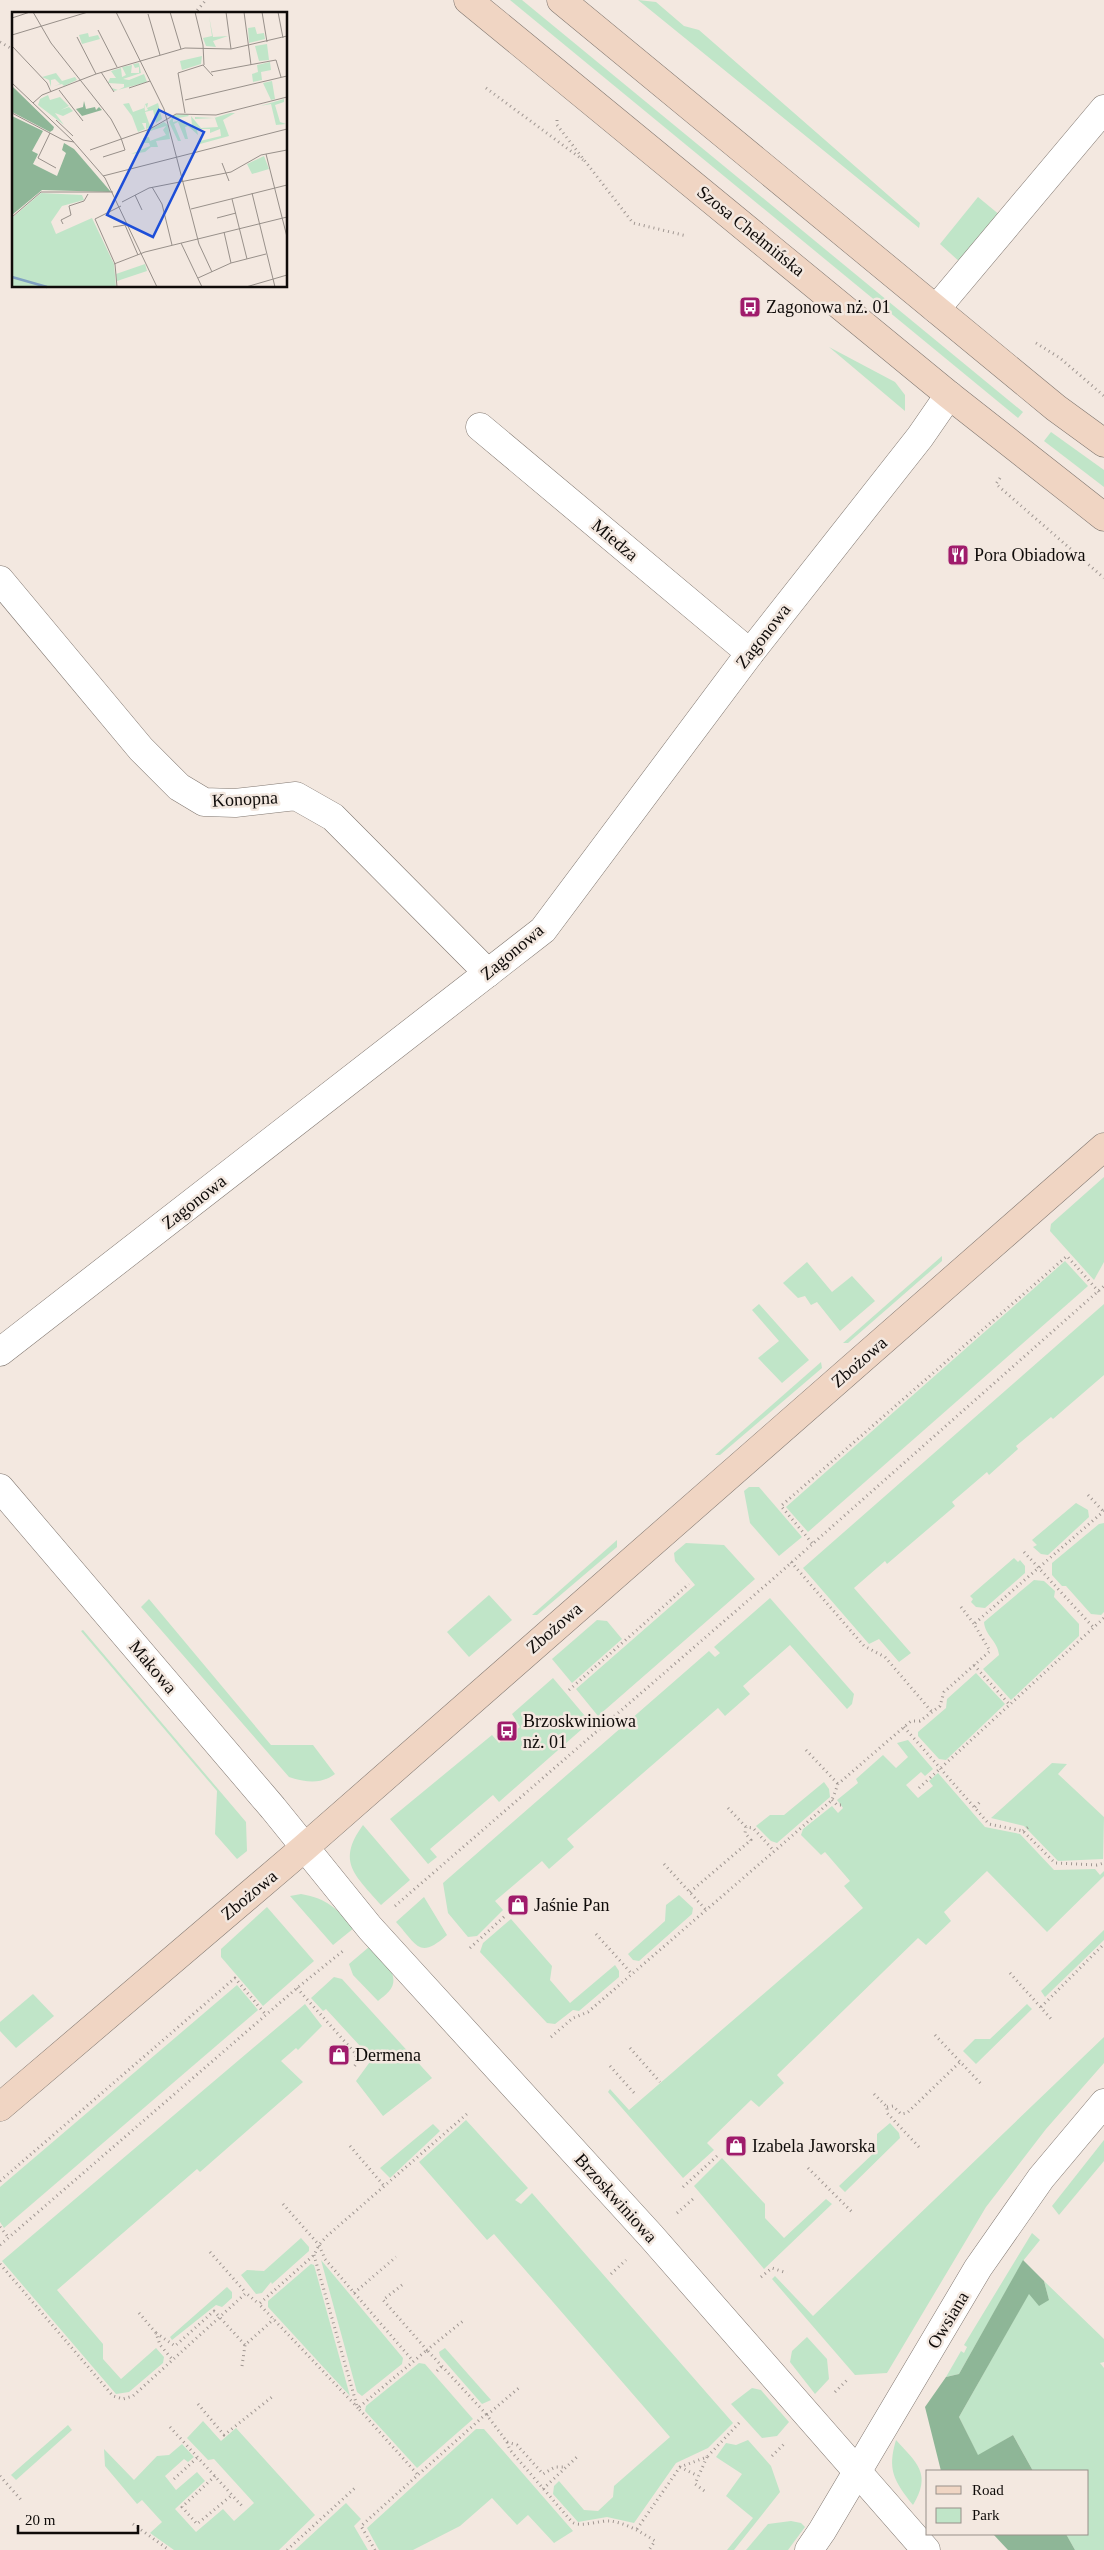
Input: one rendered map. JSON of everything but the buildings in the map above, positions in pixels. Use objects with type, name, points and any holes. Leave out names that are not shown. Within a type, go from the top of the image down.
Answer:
[{"type":"main road","name":"Szosa Chełmińska","points":[[468,0],[949,395],[1104,517]]},
{"type":"main road","points":[[561,0],[1056,408],[1104,443]]},
{"type":"main road","name":"Zbożowa","points":[[0,2106],[304,1848],[1104,1146]]},
{"type":"street","points":[[936,309],[1104,110]]},
{"type":"street","name":"Zagonowa","points":[[0,1352],[543,930],[750,653],[920,436],[949,395]]},
{"type":"street","name":"Miedza","points":[[480,427],[750,653]]},
{"type":"street","name":"Konopna","points":[[0,580],[142,749],[180,786],[204,802],[235,802],[296,796],[333,817],[488,973]]},
{"type":"street","name":"Makowa","points":[[0,1488],[273,1808],[304,1848]]},
{"type":"street","name":"Brzoskwiniowa","points":[[304,1848],[370,1928],[650,2236],[856,2473],[926,2550]]},
{"type":"street","name":"Owsiana","points":[[809,2550],[1000,2235],[1041,2178],[1104,2102]]},
{"type":"path","points":[[196,12],[206,0]]},
{"type":"path","points":[[0,42],[12,49]]},
{"type":"path","points":[[486,88],[587,164]]},
{"type":"path","points":[[557,116],[557,125],[633,223],[687,236]]},
{"type":"path","points":[[812,1543],[781,1506],[1067,1256],[1098,1292]]},
{"type":"path","points":[[0,2245],[297,1988],[370,1928],[1104,1287]]},
{"type":"path","points":[[974,1624],[1104,1512],[1088,1495]]},
{"type":"path","points":[[1024,1552],[1094,1628]]},
{"type":"path","points":[[791,1562],[864,1646],[885,1657],[932,1712]]},
{"type":"path","points":[[569,1690],[689,1584]]},
{"type":"path","points":[[551,2037],[573,2018],[588,2012],[774,1851],[832,1800],[838,1784],[911,1721],[920,1721],[940,1706],[944,1692],[990,1650],[961,1607]]},
{"type":"path","points":[[919,1788],[1104,1618]]},
{"type":"path","points":[[974,1665],[1010,1705]]},
{"type":"path","points":[[904,1727],[989,1824],[1023,1831],[1055,1863],[1060,1865],[1104,1863]]},
{"type":"path","points":[[806,1750],[838,1784]]},
{"type":"path","points":[[832,1800],[837,1805],[842,1805]]},
{"type":"path","points":[[975,1807],[982,1800]]},
{"type":"path","points":[[728,1808],[746,1827],[753,1828],[774,1851]]},
{"type":"path","points":[[1023,1831],[1030,1826]]},
{"type":"path","points":[[689,1891],[751,1840],[745,1833],[746,1827]]},
{"type":"path","points":[[664,1864],[706,1910]]},
{"type":"path","points":[[470,1948],[505,1916]]},
{"type":"path","points":[[596,1934],[632,1974]]},
{"type":"path","points":[[1039,2006],[1104,1944]]},
{"type":"path","points":[[1010,1973],[1052,2020]]},
{"type":"path","points":[[0,2181],[236,1978],[266,2015]]},
{"type":"path","points":[[297,1988],[355,2053],[357,2063],[353,2068]]},
{"type":"path","points":[[935,2035],[983,2086]]},
{"type":"path","points":[[630,2048],[660,2082]]},
{"type":"path","points":[[886,2107],[893,2106],[904,2114],[960,2062]]},
{"type":"path","points":[[610,2066],[635,2094]]},
{"type":"path","points":[[874,2094],[886,2107],[887,2113],[919,2146]]},
{"type":"path","points":[[259,2304],[314,2255],[319,2245],[332,2233],[468,2113]]},
{"type":"path","points":[[350,2146],[385,2187]]},
{"type":"path","points":[[683,2187],[717,2156]]},
{"type":"path","points":[[808,2168],[852,2212]]},
{"type":"path","points":[[283,2204],[319,2245],[325,2259],[413,2361]]},
{"type":"path","points":[[0,2228],[9,2238]]},
{"type":"path","points":[[210,2252],[246,2293],[274,2319],[358,2408],[418,2475]]},
{"type":"path","points":[[314,2255],[358,2408]]},
{"type":"path","points":[[354,2292],[396,2257]]},
{"type":"path","points":[[0,2264],[113,2396],[123,2399],[133,2396],[246,2293]]},
{"type":"path","points":[[761,2277],[772,2268],[787,2273]]},
{"type":"path","points":[[402,2285],[383,2300],[487,2414],[507,2442],[510,2450],[575,2524],[606,2521],[637,2529],[655,2541],[650,2550]]},
{"type":"path","points":[[139,2313],[156,2333],[175,2346],[214,2311],[245,2345]]},
{"type":"path","points":[[242,2366],[245,2345],[274,2319]]},
{"type":"path","points":[[358,2408],[463,2321]]},
{"type":"path","points":[[156,2333],[160,2344],[173,2360]]},
{"type":"path","points":[[437,2371],[443,2365]]},
{"type":"path","points":[[375,2550],[361,2526],[520,2387]]},
{"type":"path","points":[[198,2404],[224,2436],[272,2397]]},
{"type":"path","points":[[707,2493],[695,2484],[698,2476],[707,2457],[740,2422]]},
{"type":"path","points":[[170,2427],[242,2506]]},
{"type":"path","points":[[507,2442],[517,2445],[543,2474],[555,2467],[564,2466]]},
{"type":"path","points":[[543,2489],[556,2478],[564,2466],[579,2455]]},
{"type":"path","points":[[174,2479],[198,2457]]},
{"type":"path","points":[[637,2529],[680,2467],[707,2457]]},
{"type":"path","points":[[680,2467],[698,2476]]},
{"type":"path","points":[[0,2476],[23,2502]]},
{"type":"path","points":[[215,2476],[182,2507],[197,2524],[232,2495]]},
{"type":"path","points":[[288,2550],[356,2487]]},
{"type":"path","points":[[133,2524],[169,2550]]},
{"type":"green space","points":[[510,0],[522,0],[1023,412],[1018,418]]},
{"type":"green space","points":[[638,0],[656,2],[684,26],[699,30],[920,223],[919,228]]},
{"type":"green space","points":[[978,197],[1001,216],[961,263],[940,244]]},
{"type":"green space","points":[[829,347],[895,382],[905,395],[905,411]]},
{"type":"green space","points":[[1051,432],[1104,470],[1104,487],[1044,441]]},
{"type":"green space","points":[[1104,1177],[1104,1262],[1094,1280],[1050,1231],[1051,1224]]},
{"type":"green space","points":[[942,1256],[942,1261],[848,1343],[843,1343]]},
{"type":"green space","points":[[1065,1261],[1088,1286],[808,1532],[786,1507]]},
{"type":"green space","points":[[807,1262],[832,1292],[852,1276],[875,1301],[840,1331],[817,1302],[811,1305],[805,1296],[798,1298],[783,1283]]},
{"type":"green space","points":[[759,1304],[809,1360],[782,1383],[758,1358],[779,1341],[752,1310]]},
{"type":"green space","points":[[1104,1304],[1104,1375],[1053,1419],[1051,1417],[1016,1446],[1018,1449],[989,1475],[987,1472],[952,1502],[955,1506],[887,1564],[885,1561],[854,1588],[911,1653],[899,1662],[879,1639],[869,1644],[803,1568]]},
{"type":"green space","points":[[821,1362],[822,1368],[720,1455],[715,1455]]},
{"type":"green space","points":[[749,1487],[759,1487],[802,1537],[779,1556],[750,1523],[744,1491]]},
{"type":"green space","points":[[1076,1503],[1088,1510],[1089,1517],[1048,1555],[1041,1554],[1033,1547],[1037,1545],[1032,1540]]},
{"type":"green space","points":[[1104,1523],[1104,1612],[1101,1615],[1091,1614],[1066,1586],[1062,1586],[1052,1575],[1052,1563],[1099,1524]]},
{"type":"green space","points":[[617,1540],[617,1547],[537,1615],[532,1615]]},
{"type":"green space","points":[[686,1543],[724,1545],[755,1579],[598,1716],[576,1689],[695,1585],[675,1561],[674,1553]]},
{"type":"green space","points":[[1014,1558],[1018,1562],[1020,1560],[1025,1566],[1025,1573],[985,1608],[976,1607],[971,1602],[973,1599],[970,1596]]},
{"type":"green space","points":[[1034,1580],[1044,1581],[1055,1591],[1054,1597],[1079,1624],[1079,1636],[1011,1700],[983,1669],[999,1655],[984,1622]]},
{"type":"green space","points":[[489,1595],[512,1620],[469,1657],[447,1632]]},
{"type":"green space","points":[[770,1598],[854,1694],[852,1704],[847,1709],[790,1645],[743,1686],[750,1694],[725,1716],[718,1708],[567,1839],[574,1847],[549,1869],[542,1861],[495,1901],[503,1910],[477,1936],[468,1937],[448,1913],[443,1883],[709,1651],[715,1657],[720,1653],[714,1647]]},
{"type":"green space","points":[[149,1599],[271,1745],[313,1745],[335,1774],[324,1780],[312,1782],[289,1777],[141,1607]]},
{"type":"green space","points":[[597,1620],[607,1621],[622,1639],[572,1683],[552,1659]]},
{"type":"green space","points":[[83,1630],[246,1822],[247,1851],[237,1859],[215,1834],[217,1791],[81,1631]]},
{"type":"green space","points":[[976,1673],[1005,1704],[946,1760],[939,1759],[918,1736],[918,1732],[946,1708],[947,1699]]},
{"type":"green space","points":[[553,1678],[590,1722],[499,1802],[493,1795],[430,1849],[437,1857],[428,1864],[390,1819],[492,1735],[499,1743],[520,1727],[512,1714]]},
{"type":"green space","points":[[908,1740],[933,1769],[925,1776],[921,1772],[906,1785],[918,1798],[933,1786],[929,1781],[938,1773],[985,1827],[1020,1834],[1054,1870],[1095,1869],[1100,1875],[1104,1871],[1104,1876],[1047,1932],[987,1871],[944,1912],[951,1921],[926,1945],[918,1938],[777,2075],[784,2083],[759,2107],[751,2100],[707,2143],[714,2150],[683,2178],[608,2092],[610,2089],[629,2110],[863,1908],[844,1886],[850,1881],[825,1852],[821,1855],[801,1835],[803,1829],[832,1806],[838,1813],[843,1808],[837,1800],[858,1783],[856,1779],[883,1755],[896,1768],[908,1757],[897,1743]]},
{"type":"green space","points":[[1052,1763],[1067,1764],[1058,1774],[1104,1817],[1103,1859],[1058,1861],[1024,1826],[991,1818]]},
{"type":"green space","points":[[824,1782],[829,1789],[830,1797],[777,1843],[771,1841],[756,1826],[770,1815],[784,1815]]},
{"type":"green space","points":[[363,1825],[410,1880],[381,1905],[363,1885],[352,1868],[350,1859],[351,1849]]},
{"type":"green space","points":[[301,1894],[331,1905],[354,1928],[333,1945],[290,1896]]},
{"type":"green space","points":[[679,1895],[693,1908],[692,1914],[639,1961],[633,1960],[628,1954],[665,1921],[666,1905]]},
{"type":"green space","points":[[424,1897],[447,1935],[438,1943],[424,1948],[414,1943],[396,1922]]},
{"type":"green space","points":[[267,1907],[314,1961],[263,2006],[221,1957],[221,1949]]},
{"type":"green space","points":[[511,1919],[552,1966],[550,1980],[570,2003],[615,1965],[619,1971],[619,1977],[579,2011],[573,2010],[555,2024],[547,2023],[480,1952],[483,1943]]},
{"type":"green space","points":[[1104,1930],[1104,1940],[1045,1997],[1041,1991]]},
{"type":"green space","points":[[369,1947],[392,1973],[393,1978],[391,1989],[378,2001],[353,1975],[349,1964]]},
{"type":"green space","points":[[334,1977],[342,1979],[432,2078],[383,2116],[356,2081],[372,2059],[326,2009],[323,2011],[311,1998]]},
{"type":"green space","points":[[237,1985],[258,2010],[4,2228],[0,2222],[0,2187]]},
{"type":"green space","points":[[33,1994],[54,2016],[16,2048],[0,2031],[0,2022]]},
{"type":"green space","points":[[305,2004],[322,2026],[298,2050],[296,2048],[281,2061],[303,2082],[200,2172],[197,2169],[57,2290],[103,2344],[103,2359],[121,2379],[156,2348],[164,2357],[163,2363],[129,2392],[116,2394],[2,2261]]},
{"type":"green space","points":[[1027,2004],[1032,2009],[976,2064],[963,2051],[975,2039],[990,2039]]},
{"type":"green space","points":[[1104,2037],[1104,2063],[1046,2129],[986,2207],[887,2373],[855,2375],[772,2279],[775,2276],[813,2316]]},
{"type":"green space","points":[[466,2120],[528,2188],[515,2200],[521,2204],[532,2193],[733,2423],[708,2448],[676,2463],[634,2523],[607,2517],[578,2522],[553,2494],[554,2486],[559,2481],[584,2510],[598,2511],[613,2497],[614,2486],[670,2437],[494,2234],[487,2240],[419,2162]]},
{"type":"green space","points":[[890,2123],[899,2133],[900,2138],[845,2192],[839,2186],[877,2150],[877,2134]]},
{"type":"green space","points":[[433,2124],[440,2131],[390,2178],[380,2168]]},
{"type":"green space","points":[[1104,2140],[1104,2161],[1059,2215],[1052,2206]]},
{"type":"green space","points":[[722,2158],[765,2204],[765,2218],[784,2238],[826,2199],[832,2204],[764,2269],[694,2186]]},
{"type":"green space","points":[[1032,2233],[1040,2240],[1023,2261],[959,2374],[946,2377],[961,2351],[964,2353],[967,2347],[964,2345]]},
{"type":"green space","points":[[301,2238],[309,2247],[309,2251],[272,2284],[271,2282],[262,2293],[256,2294],[241,2275],[247,2270],[264,2271]]},
{"type":"green space","points":[[321,2260],[403,2358],[402,2364],[362,2396],[357,2392]]},
{"type":"green space","points":[[1023,2260],[1044,2281],[1049,2300],[1039,2306],[1029,2294],[959,2417],[978,2455],[1013,2435],[1032,2470],[941,2470],[925,2407],[946,2377],[959,2374]]},
{"type":"green space","points":[[311,2264],[314,2265],[350,2396],[268,2307],[268,2301]]},
{"type":"green space","points":[[1044,2281],[1104,2339],[1104,2362],[1100,2363],[1104,2368],[1104,2550],[1075,2550],[1067,2535],[1089,2535],[1089,2470],[1032,2470],[1013,2435],[978,2456],[959,2417],[1029,2293],[1049,2300]]},
{"type":"green space","points":[[227,2287],[232,2292],[232,2298],[222,2307],[216,2305],[172,2340],[170,2337]]},
{"type":"green space","points":[[807,2337],[827,2359],[829,2379],[815,2394],[790,2362],[792,2351]]},
{"type":"green space","points":[[445,2348],[491,2400],[482,2404],[440,2356],[439,2352]]},
{"type":"green space","points":[[419,2363],[425,2364],[473,2419],[417,2468],[365,2411],[366,2406]]},
{"type":"green space","points":[[752,2388],[761,2390],[789,2422],[777,2436],[762,2438],[731,2404]]},
{"type":"green space","points":[[203,2421],[221,2441],[236,2428],[315,2515],[279,2550],[174,2550],[150,2533],[162,2522],[142,2500],[137,2504],[105,2466],[104,2449],[134,2480],[157,2456],[169,2455],[182,2444],[194,2457],[188,2462],[184,2459],[165,2476],[176,2490],[197,2472],[205,2481],[175,2509],[196,2532],[223,2509],[234,2521],[254,2503],[214,2459],[208,2460],[187,2438]]},
{"type":"green space","points":[[68,2425],[72,2430],[16,2480],[11,2475]]},
{"type":"green space","points":[[476,2429],[484,2429],[573,2531],[554,2543],[528,2515],[517,2525],[492,2498],[460,2526],[413,2550],[379,2550],[367,2528]]},
{"type":"green space","points":[[748,2440],[771,2466],[780,2492],[734,2550],[727,2550],[753,2518],[726,2496],[742,2474],[716,2457],[726,2443],[736,2445]]},
{"type":"green space","points":[[896,2440],[916,2462],[922,2477],[919,2494],[913,2505],[901,2489],[894,2475],[892,2459]]},
{"type":"green space","points":[[346,2503],[361,2519],[354,2526],[368,2550],[295,2550]]},
{"type":"green space","points":[[791,2521],[801,2523],[805,2527],[788,2550],[746,2550],[768,2524]]},
{"type":"green space","points":[[994,2535],[1067,2535],[1075,2550],[1008,2550]]},
{"type":"place","name":"Zagonowa nż. 01","points":[[750,307]]},
{"type":"place","name":"Pora Obiadowa","points":[[958,555]]},
{"type":"place","name":"Brzoskwiniowa nż. 01","points":[[507,1731]]},
{"type":"place","name":"Jaśnie Pan","points":[[518,1905]]},
{"type":"place","name":"Dermena","points":[[339,2055]]},
{"type":"place","name":"Izabela Jaworska","points":[[736,2146]]}]
